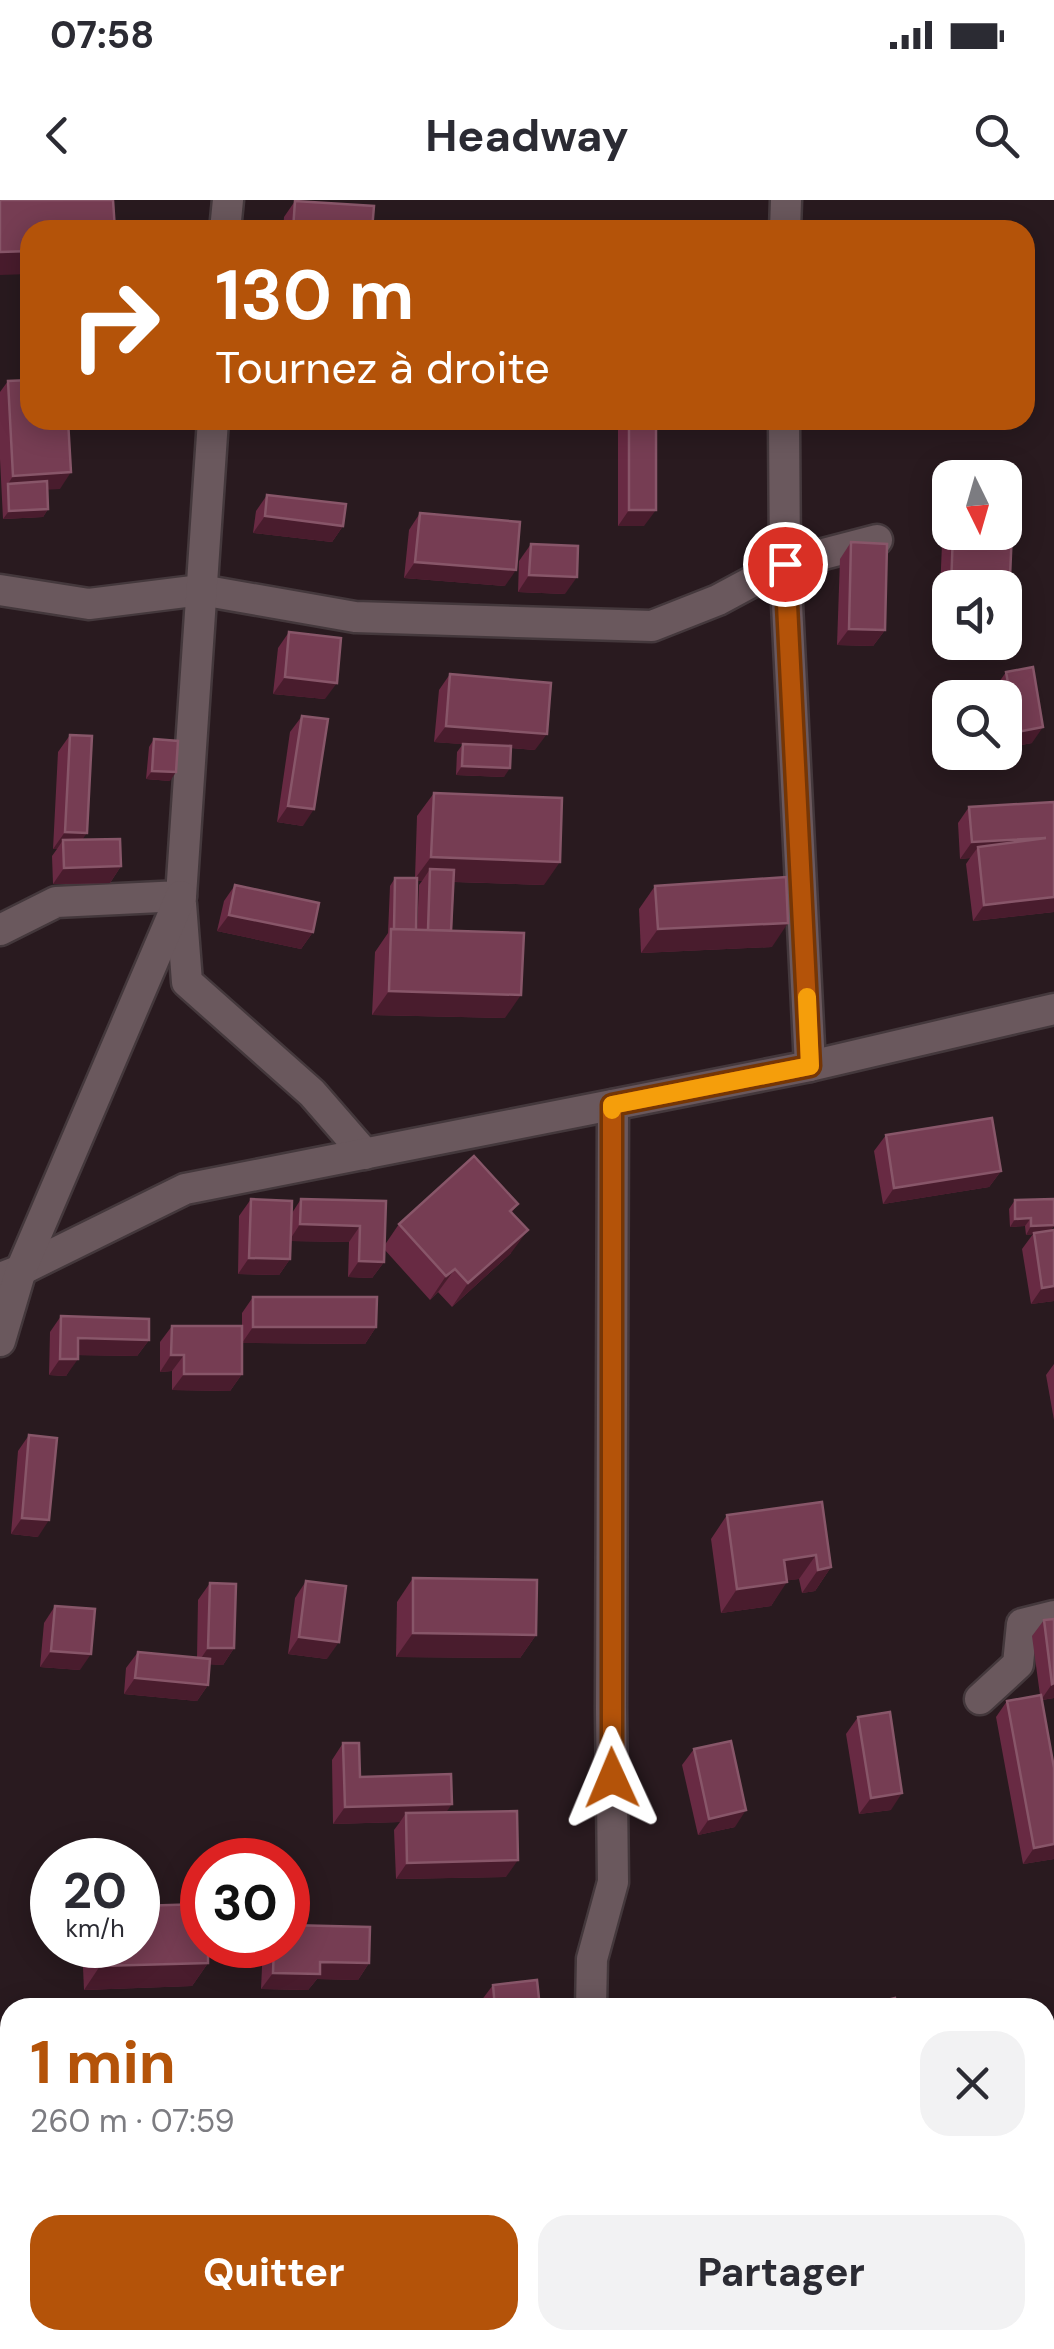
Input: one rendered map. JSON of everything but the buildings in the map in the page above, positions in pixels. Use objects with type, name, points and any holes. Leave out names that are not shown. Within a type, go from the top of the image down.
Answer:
[{"type":"street","points":[[212,430],[180,896],[187,982],[312,1092],[365,1154]]},
{"type":"street","points":[[784,430],[785,564],[810,1066]]},
{"type":"street","points":[[0,590],[89,604],[200,590],[355,617],[652,626],[718,600],[785,564],[876,540]]},
{"type":"street","points":[[0,930],[56,902],[180,896]]},
{"type":"street","points":[[0,1341],[11,1274],[180,896]]},
{"type":"street","points":[[11,1274],[185,1190],[810,1066],[1054,1009]]},
{"type":"street","points":[[591,1998],[592,1958],[614,1882],[612,1105]]},
{"type":"street","points":[[980,1699],[1018,1664],[1022,1624],[1054,1616]]},
{"type":"slow traffic","points":[[612,1110],[612,1105],[810,1066],[807,997]]},
{"type":"route","points":[[612,1778],[612,1105],[810,1066],[785,564]]}]
